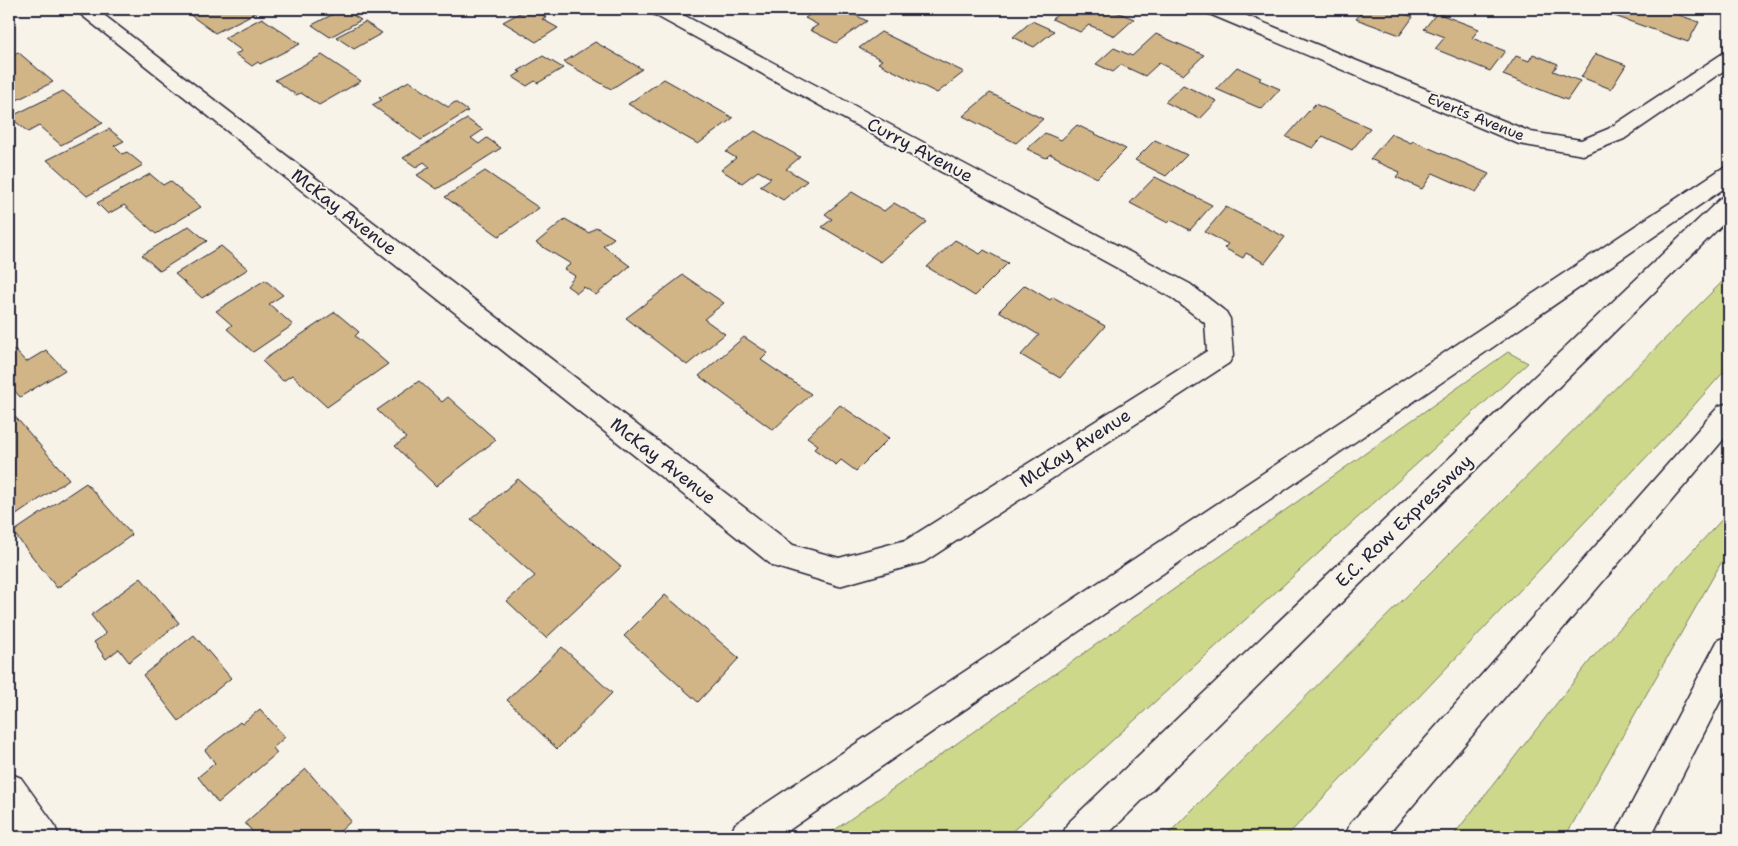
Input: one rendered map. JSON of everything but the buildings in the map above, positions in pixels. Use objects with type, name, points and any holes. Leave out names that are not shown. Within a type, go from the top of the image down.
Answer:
[{"type":"main road","name":"McKay Avenue","points":[[84,9],[784,556],[839,572],[913,552],[1220,356],[1217,319],[1181,291]]},
{"type":"main road","name":"Curry Avenue","points":[[658,9],[1181,291]]},
{"type":"main road","name":"Everts Avenue","points":[[1214,9],[1527,139],[1583,148],[1616,134],[1729,58]]},
{"type":"main road","points":[[748,837],[1729,174]]},
{"type":"main road","name":"E.C. Row Expressway","points":[[1080,837],[1729,204]]},
{"type":"main road","points":[[1363,837],[1729,414]]},
{"type":"main road","points":[[1632,837],[1729,650]]},
{"type":"main road","points":[[9,790],[41,837]]},
{"type":"green space","points":[[1729,275],[1729,366],[1672,430],[1286,837],[1165,837]]},
{"type":"green space","points":[[1508,352],[1528,363],[1006,837],[825,837]]},
{"type":"green space","points":[[1729,512],[1729,549],[1565,837],[1452,837],[1593,657]]}]
